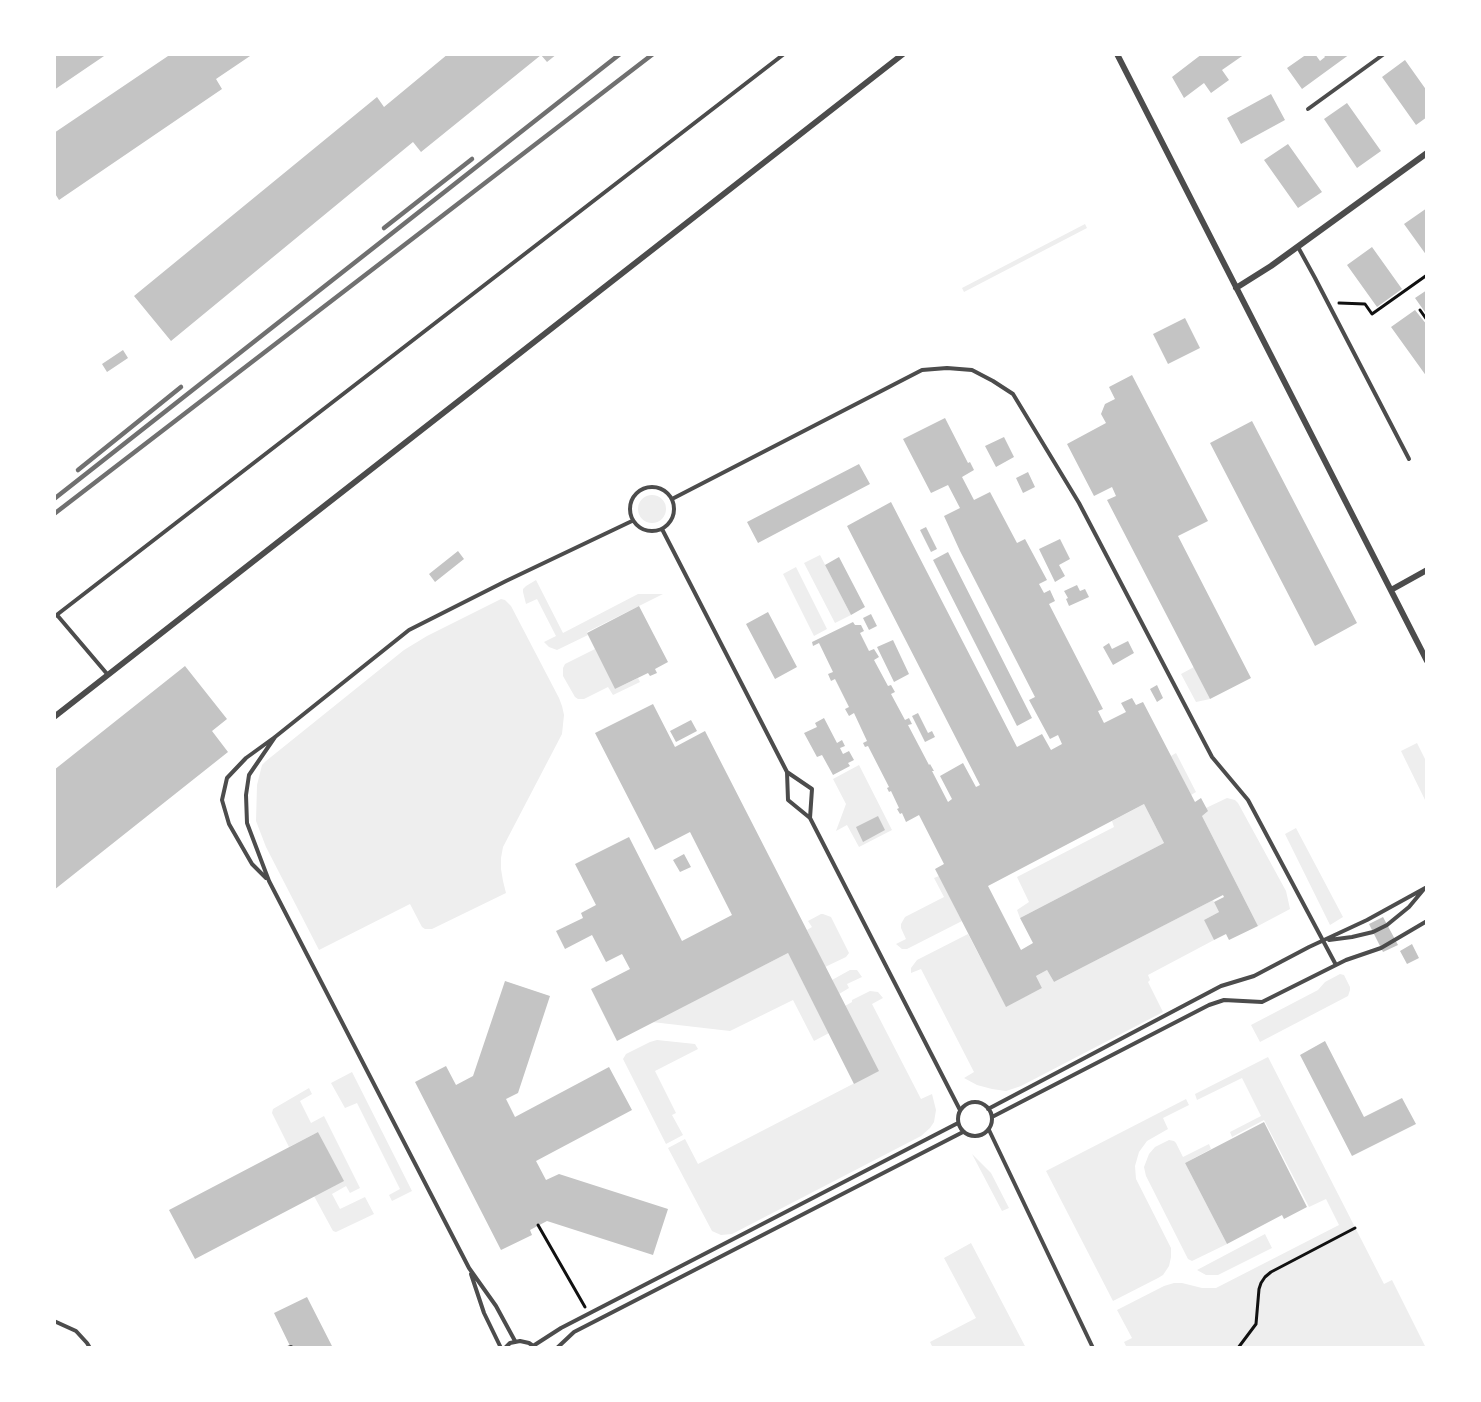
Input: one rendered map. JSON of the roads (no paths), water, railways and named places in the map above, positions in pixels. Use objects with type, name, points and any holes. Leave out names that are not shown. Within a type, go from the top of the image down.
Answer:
[{"type":"street","points":[[54,717],[902,54]]},
{"type":"street","points":[[1117,54],[1427,661]]},
{"type":"street","points":[[1236,288],[1271,266],[1427,153]]},
{"type":"street","points":[[1391,590],[1427,570]]},
{"type":"lane","points":[[108,675],[55,616],[784,54]]},
{"type":"lane","points":[[1308,109],[1384,54]]},
{"type":"lane","points":[[1297,246],[1409,459]]},
{"type":"lane","points":[[672,499],[922,370],[947,368],[972,370],[1013,394],[1079,504],[1212,758],[1248,800],[1336,965]]},
{"type":"lane","points":[[655,487],[667,493],[672,499],[674,513],[672,519],[662,529],[649,532],[636,526],[632,521],[629,507],[631,500],[641,490],[655,487]]},
{"type":"lane","points":[[269,881],[252,864],[229,824],[222,800],[227,778],[246,758],[408,630],[632,521]]},
{"type":"lane","points":[[662,529],[787,772],[788,800],[810,818],[960,1110]]},
{"type":"lane","points":[[275,737],[249,775],[246,795],[247,823],[269,881],[469,1268],[496,1306],[515,1341]]},
{"type":"lane","points":[[787,772],[812,789],[810,818]]},
{"type":"lane","points":[[1324,941],[1352,938],[1387,925],[1409,907],[1427,886]]},
{"type":"lane","points":[[988,1109],[1221,986],[1254,976],[1367,920],[1427,886]]},
{"type":"lane","points":[[992,1117],[1209,1005],[1224,1000],[1262,1002],[1336,965],[1381,948],[1427,921]]},
{"type":"lane","points":[[974,1102],[988,1109],[992,1117],[989,1130],[981,1136],[967,1135],[963,1132],[958,1119],[960,1110],[964,1106],[974,1102]]},
{"type":"lane","points":[[469,1268],[484,1313],[503,1348],[515,1341],[525,1341],[534,1347],[561,1328],[958,1123]]},
{"type":"lane","points":[[989,1130],[1093,1348]]},
{"type":"lane","points":[[557,1348],[574,1332],[963,1132]]},
{"type":"lane","points":[[54,1321],[76,1331],[90,1348]]},
{"type":"railway","points":[[54,499],[620,54]]},
{"type":"railway","points":[[54,514],[653,54]]},
{"type":"railway","points":[[384,228],[472,159]]},
{"type":"railway","points":[[78,470],[181,387]]}]
